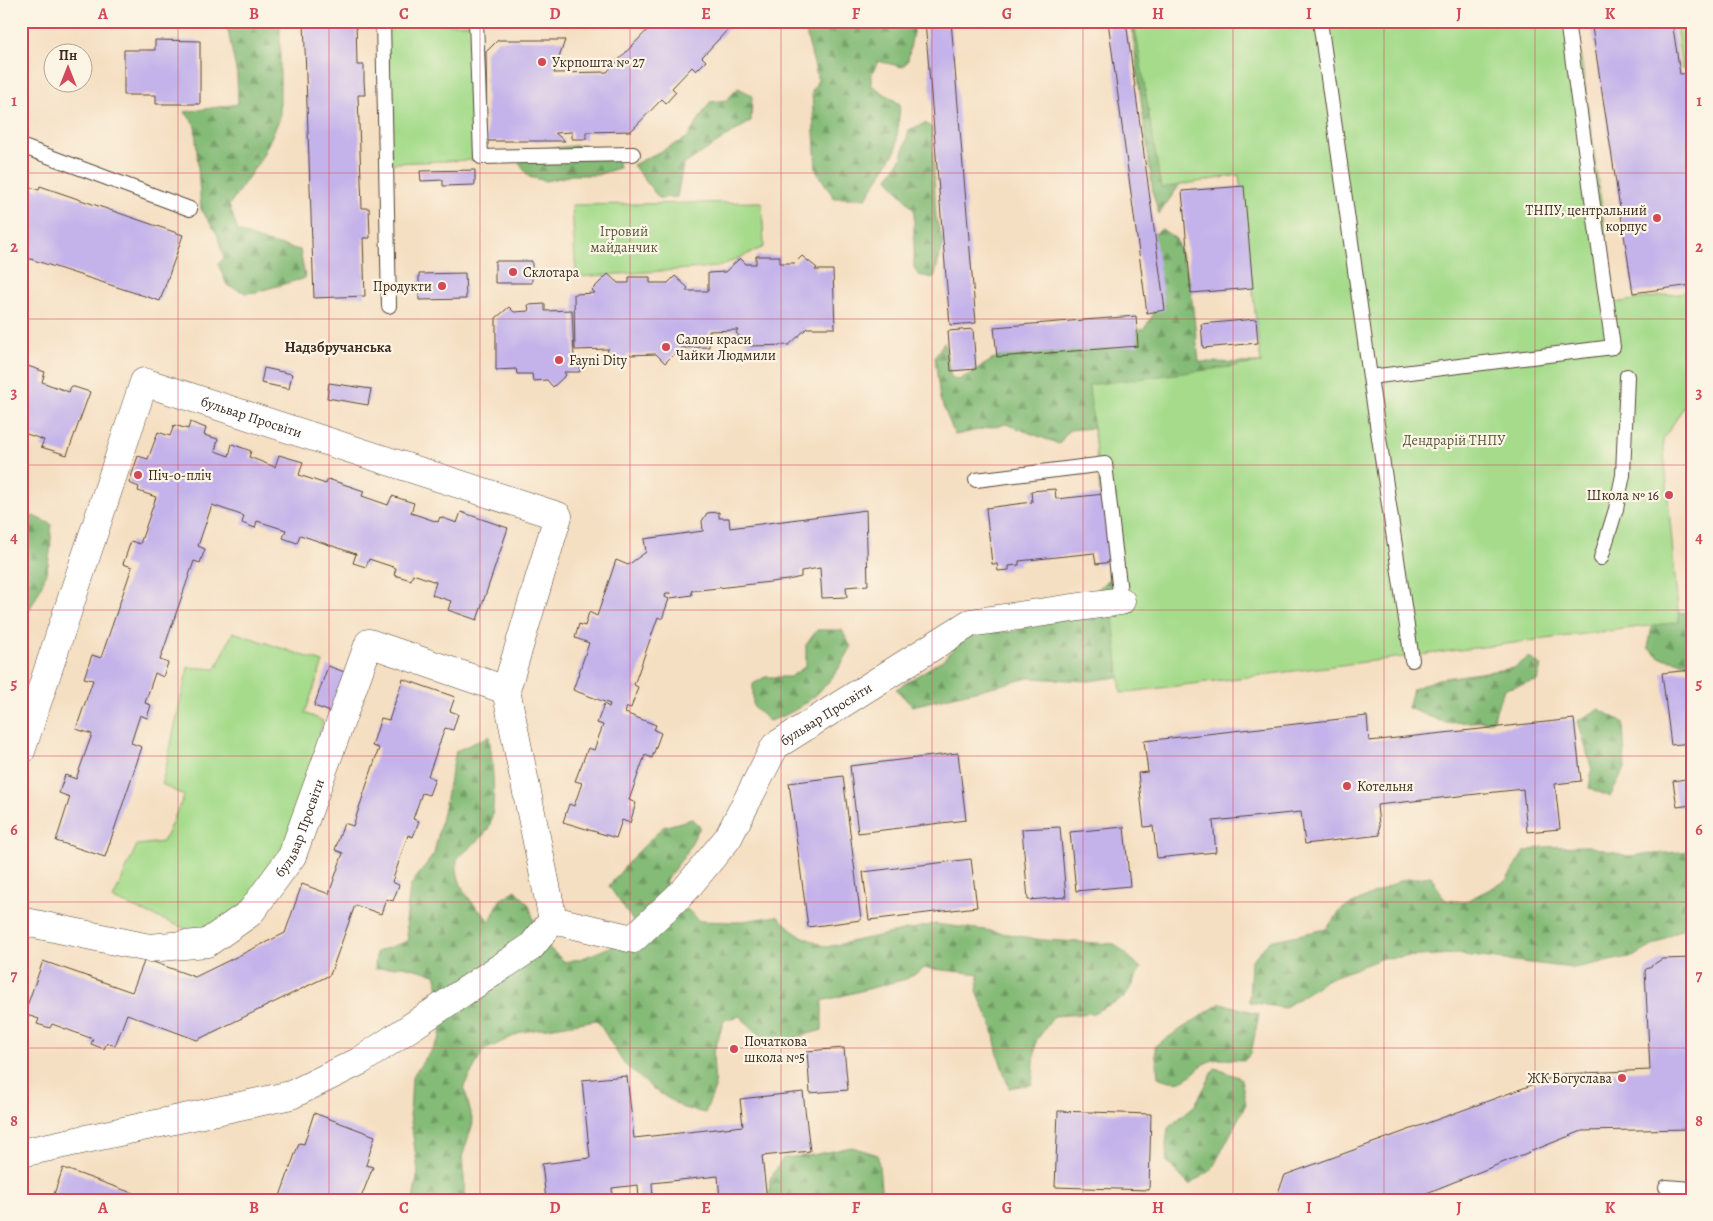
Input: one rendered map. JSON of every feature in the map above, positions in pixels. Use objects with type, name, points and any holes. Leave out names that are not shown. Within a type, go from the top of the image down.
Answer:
[{"type":"street","name":"бульвар Просвіти","points":[[21,751],[144,382],[558,516],[506,690],[553,920],[633,939],[685,890],[728,838],[775,746],[970,623],[1122,601]]},
{"type":"street","name":"бульвар Просвіти","points":[[21,921],[149,948],[207,943],[250,913],[292,856],[369,643],[506,690]]},
{"type":"street","points":[[21,1152],[291,1096],[368,1056],[531,947],[553,920]]},
{"type":"lane","points":[[383,21],[389,306]]},
{"type":"lane","points":[[476,21],[481,157],[633,154]]},
{"type":"lane","points":[[1320,21],[1412,660]]},
{"type":"lane","points":[[1370,377],[1613,347],[1567,21]]},
{"type":"lane","points":[[21,146],[190,209]]},
{"type":"lane","points":[[1601,558],[1623,475],[1627,376]]},
{"type":"lane","points":[[976,480],[1105,464],[1122,601]]},
{"type":"lane","points":[[1666,1187],[1692,1188]]},
{"type":"green space","points":[[226,21],[280,21],[280,118],[261,159],[229,205],[238,231],[267,242],[300,250],[305,278],[246,293],[227,285],[218,264],[224,258],[217,234],[201,209],[195,125],[185,112],[238,104],[237,75]]},
{"type":"green space","points":[[803,21],[915,21],[908,60],[903,67],[878,61],[871,76],[871,85],[900,104],[896,150],[866,198],[834,198],[816,170],[812,92],[818,80]]},
{"type":"green space","points":[[1131,21],[1163,21],[1179,169],[1178,187],[1159,214],[1153,194]]},
{"type":"green space","name":"Дендрарій ТНПУ","points":[[1134,21],[1576,21],[1615,303],[1692,291],[1692,394],[1663,440],[1679,622],[1121,693],[1089,385],[1261,363],[1239,175],[1161,188]]},
{"type":"green space","points":[[1675,21],[1692,21],[1692,67],[1682,69]]},
{"type":"green space","points":[[387,24],[472,24],[474,160],[391,163]]},
{"type":"green space","points":[[738,88],[752,95],[751,121],[683,165],[677,197],[659,198],[633,165],[687,138],[710,102],[727,100]]},
{"type":"green space","points":[[925,123],[932,128],[936,217],[943,244],[934,278],[918,275],[914,267],[914,210],[888,178],[902,157],[909,130]]},
{"type":"green space","points":[[584,145],[616,154],[619,168],[597,175],[572,175],[546,181],[529,177],[519,163],[532,150]]},
{"type":"green space","name":"Ігровий майданчик","points":[[762,202],[764,247],[718,267],[576,277],[572,205]]},
{"type":"green space","points":[[1162,229],[1176,239],[1190,283],[1199,362],[1261,363],[1105,427],[1069,430],[1059,444],[1006,424],[955,435],[940,399],[935,357],[944,342],[951,377],[959,380],[997,357],[1064,335],[1144,329],[1153,315],[1149,238]]},
{"type":"green space","points":[[33,516],[51,524],[50,552],[41,587],[36,599],[21,622],[21,522]]},
{"type":"green space","points":[[1115,573],[1131,675],[1089,681],[1029,678],[912,706],[896,689],[944,659],[960,641],[985,630],[1013,632],[1079,607]]},
{"type":"green space","points":[[1669,612],[1692,613],[1692,664],[1661,658],[1648,648],[1654,617]]},
{"type":"green space","points":[[817,630],[842,630],[851,647],[836,672],[818,693],[795,710],[769,721],[753,706],[753,684],[765,677],[790,677],[806,666],[806,645]]},
{"type":"green space","points":[[233,632],[323,662],[305,713],[323,721],[286,854],[218,942],[113,899],[137,845],[163,842],[184,796],[162,784],[188,667],[216,669]]},
{"type":"green space","points":[[1529,657],[1541,666],[1537,681],[1504,689],[1492,721],[1446,723],[1408,708],[1413,689],[1438,679],[1514,668]]},
{"type":"green space","points":[[1599,709],[1623,722],[1625,768],[1610,797],[1589,788],[1592,770],[1578,721]]},
{"type":"green space","points":[[489,736],[494,797],[491,820],[486,833],[457,859],[459,878],[471,901],[490,921],[500,900],[516,890],[529,905],[540,940],[565,962],[583,958],[615,945],[633,921],[609,886],[631,859],[663,827],[692,819],[700,827],[685,855],[665,881],[680,903],[700,921],[736,922],[777,916],[797,934],[826,947],[935,924],[1042,940],[1115,944],[1141,968],[1125,997],[1093,1013],[1054,1016],[1036,1041],[1032,1084],[1009,1088],[998,1055],[992,1026],[977,992],[979,974],[925,968],[906,979],[822,1001],[822,1030],[791,1039],[759,1036],[740,1016],[724,1020],[713,1055],[715,1088],[705,1113],[683,1108],[652,1088],[624,1064],[597,1020],[522,1032],[483,1051],[464,1086],[473,1123],[462,1157],[466,1200],[413,1200],[418,1172],[410,1114],[412,1077],[440,1038],[443,1002],[435,974],[403,966],[375,969],[376,952],[408,941],[406,921],[410,886],[434,854],[456,751]]},
{"type":"green space","points":[[1588,846],[1627,856],[1692,851],[1692,923],[1635,956],[1573,968],[1455,954],[1383,958],[1328,979],[1284,1008],[1249,1002],[1251,961],[1270,941],[1326,929],[1342,909],[1402,880],[1431,876],[1445,900],[1464,902],[1506,881],[1524,852],[1542,847]]},
{"type":"green space","points":[[1221,1003],[1259,1014],[1251,1053],[1245,1060],[1221,1059],[1207,1062],[1190,1076],[1178,1081],[1169,1081],[1158,1077],[1155,1046]]},
{"type":"green space","points":[[1215,1068],[1241,1078],[1246,1104],[1212,1169],[1189,1185],[1167,1162],[1168,1128],[1195,1105]]},
{"type":"green space","points":[[852,1147],[878,1155],[882,1200],[769,1200],[770,1179],[783,1158],[813,1155]]},
{"type":"building","points":[[304,21],[356,21],[357,65],[364,65],[365,95],[358,95],[362,208],[369,208],[370,238],[363,238],[365,296],[314,298]]},
{"type":"building","points":[[656,21],[732,21],[732,25],[702,57],[706,61],[696,71],[692,67],[672,88],[676,92],[666,103],[662,99],[631,131],[586,132],[586,139],[572,139],[572,132],[555,133],[565,141],[487,141],[486,52],[498,40],[565,40],[554,73],[607,72]]},
{"type":"building","points":[[925,21],[951,21],[976,323],[950,325]]},
{"type":"building","points":[[1108,21],[1126,21],[1165,310],[1147,313]]},
{"type":"building","name":"ТНПУ, центральний корпус","points":[[1591,21],[1672,21],[1680,74],[1692,73],[1692,136],[1689,136],[1692,152],[1692,285],[1633,293]]},
{"type":"building","points":[[155,40],[200,41],[200,104],[156,104],[156,95],[124,95],[124,50],[155,50]]},
{"type":"building","points":[[475,170],[475,185],[443,186],[443,180],[421,181],[420,171]]},
{"type":"building","points":[[21,179],[25,181],[24,185],[39,190],[40,186],[183,235],[160,301],[21,256]]},
{"type":"building","points":[[1244,186],[1253,288],[1191,293],[1182,191]]},
{"type":"building","points":[[756,256],[780,256],[780,263],[795,263],[802,256],[817,268],[815,270],[833,270],[835,328],[807,328],[789,345],[750,346],[736,333],[738,330],[709,331],[709,347],[680,348],[665,363],[656,354],[628,355],[621,363],[607,351],[609,349],[575,350],[574,294],[595,293],[592,290],[608,274],[618,283],[629,283],[629,277],[650,277],[650,283],[668,283],[675,276],[688,288],[686,291],[708,291],[708,273],[725,272],[740,258],[746,264],[756,264]]},
{"type":"building","name":"Склотара","points":[[495,261],[532,261],[532,283],[495,283]]},
{"type":"building","name":"Продукти","points":[[465,273],[466,299],[419,300],[419,274]]},
{"type":"building","points":[[545,304],[545,311],[572,310],[574,358],[579,358],[580,372],[564,372],[566,375],[553,387],[547,380],[533,381],[532,374],[517,374],[516,369],[496,370],[496,318],[509,307],[514,312],[529,311],[528,305]]},
{"type":"building","points":[[1136,316],[1138,346],[997,357],[994,327]]},
{"type":"building","points":[[1256,319],[1258,343],[1203,348],[1201,324]]},
{"type":"building","points":[[973,329],[976,369],[951,371],[948,331]]},
{"type":"building","points":[[22,364],[45,372],[42,382],[69,392],[71,386],[90,392],[67,455],[41,447],[44,440],[21,432]]},
{"type":"building","points":[[264,368],[292,374],[289,389],[261,383]]},
{"type":"building","points":[[329,383],[371,389],[368,405],[327,398]]},
{"type":"building","points":[[190,422],[206,428],[204,435],[218,439],[215,451],[229,456],[232,444],[251,451],[249,457],[275,467],[279,455],[303,462],[299,475],[326,484],[328,479],[364,491],[362,496],[388,505],[392,496],[414,503],[411,513],[438,522],[440,517],[457,523],[461,512],[508,528],[477,620],[448,610],[451,601],[432,595],[436,582],[413,574],[411,580],[394,575],[396,568],[369,559],[366,567],[353,563],[356,554],[300,535],[297,543],[283,538],[286,530],[257,521],[255,528],[242,523],[244,516],[212,505],[198,546],[205,549],[200,563],[194,561],[160,660],[168,663],[163,677],[155,673],[145,703],[151,705],[147,718],[140,715],[131,743],[142,747],[105,857],[56,841],[70,797],[59,793],[65,775],[76,779],[92,734],[76,729],[93,680],[84,678],[92,655],[101,658],[132,567],[123,564],[131,541],[140,544],[156,497],[138,491],[139,487],[129,483],[138,456],[148,459],[158,432],[170,436],[174,425],[188,429]]},
{"type":"building","points":[[1055,489],[1056,499],[1105,494],[1113,562],[1096,564],[1094,553],[1019,561],[1019,565],[1009,566],[1009,570],[998,571],[997,564],[992,564],[986,508],[1032,502],[1031,491]]},
{"type":"building","points":[[866,510],[868,585],[846,587],[847,597],[822,598],[820,568],[801,571],[801,577],[788,580],[691,591],[692,595],[671,598],[670,593],[666,593],[665,597],[669,599],[662,619],[658,617],[634,685],[638,687],[631,708],[627,707],[625,713],[656,725],[654,730],[661,733],[652,758],[645,755],[629,800],[636,803],[630,823],[622,820],[616,838],[563,822],[569,804],[574,806],[582,783],[575,781],[588,748],[594,750],[603,725],[597,723],[604,704],[609,707],[610,704],[573,690],[589,643],[575,638],[579,624],[585,626],[589,612],[597,616],[616,560],[628,565],[646,552],[644,539],[703,531],[702,521],[707,513],[719,512],[719,518],[729,518],[730,528]]},
{"type":"building","points":[[328,666],[353,675],[339,715],[314,706]]},
{"type":"building","points":[[1692,670],[1692,743],[1671,745],[1662,673]]},
{"type":"building","points":[[403,679],[455,697],[450,711],[458,714],[453,730],[445,728],[428,776],[435,779],[429,795],[422,793],[413,819],[419,821],[413,837],[408,835],[392,882],[399,885],[393,901],[386,899],[381,914],[355,905],[330,975],[197,1040],[127,1014],[115,1046],[107,1043],[104,1049],[91,1044],[93,1039],[52,1024],[50,1028],[37,1024],[39,1019],[24,1014],[43,961],[132,992],[145,959],[195,977],[285,933],[302,884],[329,894],[343,853],[335,850],[344,823],[353,826],[379,748],[372,746],[381,718],[389,720]]},
{"type":"building","name":"Котельня","points":[[1367,716],[1369,741],[1574,719],[1581,781],[1555,784],[1560,829],[1527,832],[1523,789],[1377,805],[1380,835],[1305,844],[1301,812],[1213,821],[1216,852],[1157,858],[1153,826],[1144,827],[1138,773],[1148,772],[1144,741]]},
{"type":"building","points":[[958,753],[966,820],[858,833],[850,766]]},
{"type":"building","points":[[843,776],[861,920],[808,927],[789,783]]},
{"type":"building","points":[[1692,778],[1692,805],[1677,807],[1673,781]]},
{"type":"building","points":[[1060,827],[1066,897],[1028,900],[1022,829]]},
{"type":"building","points":[[1124,827],[1130,886],[1076,891],[1070,832]]},
{"type":"building","points":[[971,859],[977,907],[869,920],[863,872]]},
{"type":"building","name":"ЖК Богуслава","points":[[1692,958],[1692,1129],[1582,1131],[1409,1200],[1275,1200],[1285,1175],[1562,1074],[1650,1070],[1645,970],[1662,959]]},
{"type":"building","points":[[844,1048],[848,1090],[810,1093],[807,1051]]},
{"type":"building","points":[[627,1076],[634,1138],[743,1126],[740,1099],[803,1092],[810,1151],[762,1156],[767,1200],[720,1200],[718,1176],[652,1183],[653,1200],[639,1200],[638,1185],[612,1188],[613,1200],[546,1200],[542,1164],[590,1158],[582,1080]]},
{"type":"building","points":[[1058,1111],[1151,1114],[1149,1190],[1055,1187]]},
{"type":"building","points":[[314,1113],[375,1136],[366,1165],[373,1167],[360,1200],[287,1200],[280,1196],[299,1143],[304,1144]]},
{"type":"building","points":[[63,1168],[135,1194],[133,1198],[137,1200],[52,1200]]},
{"type":"place","name":"Укрпошта № 27","points":[[542,62]]},
{"type":"place","name":"ТНПУ, центральний корпус","points":[[1657,218]]},
{"type":"place","name":"Склотара","points":[[513,272]]},
{"type":"place","name":"Продукти","points":[[442,286]]},
{"type":"place","name":"Салон краси Чайки Людмили","points":[[666,347]]},
{"type":"place","name":"Fayni Dity","points":[[559,360]]},
{"type":"place","name":"Піч-о-пліч","points":[[138,475]]},
{"type":"place","name":"Школа № 16","points":[[1669,495]]},
{"type":"place","name":"Котельня","points":[[1347,786]]},
{"type":"place","name":"Початкова школа №5","points":[[734,1049]]},
{"type":"place","name":"ЖК Богуслава","points":[[1622,1078]]},
{"type":"district","name":"Надзбручанська","points":[[338,347]]}]
